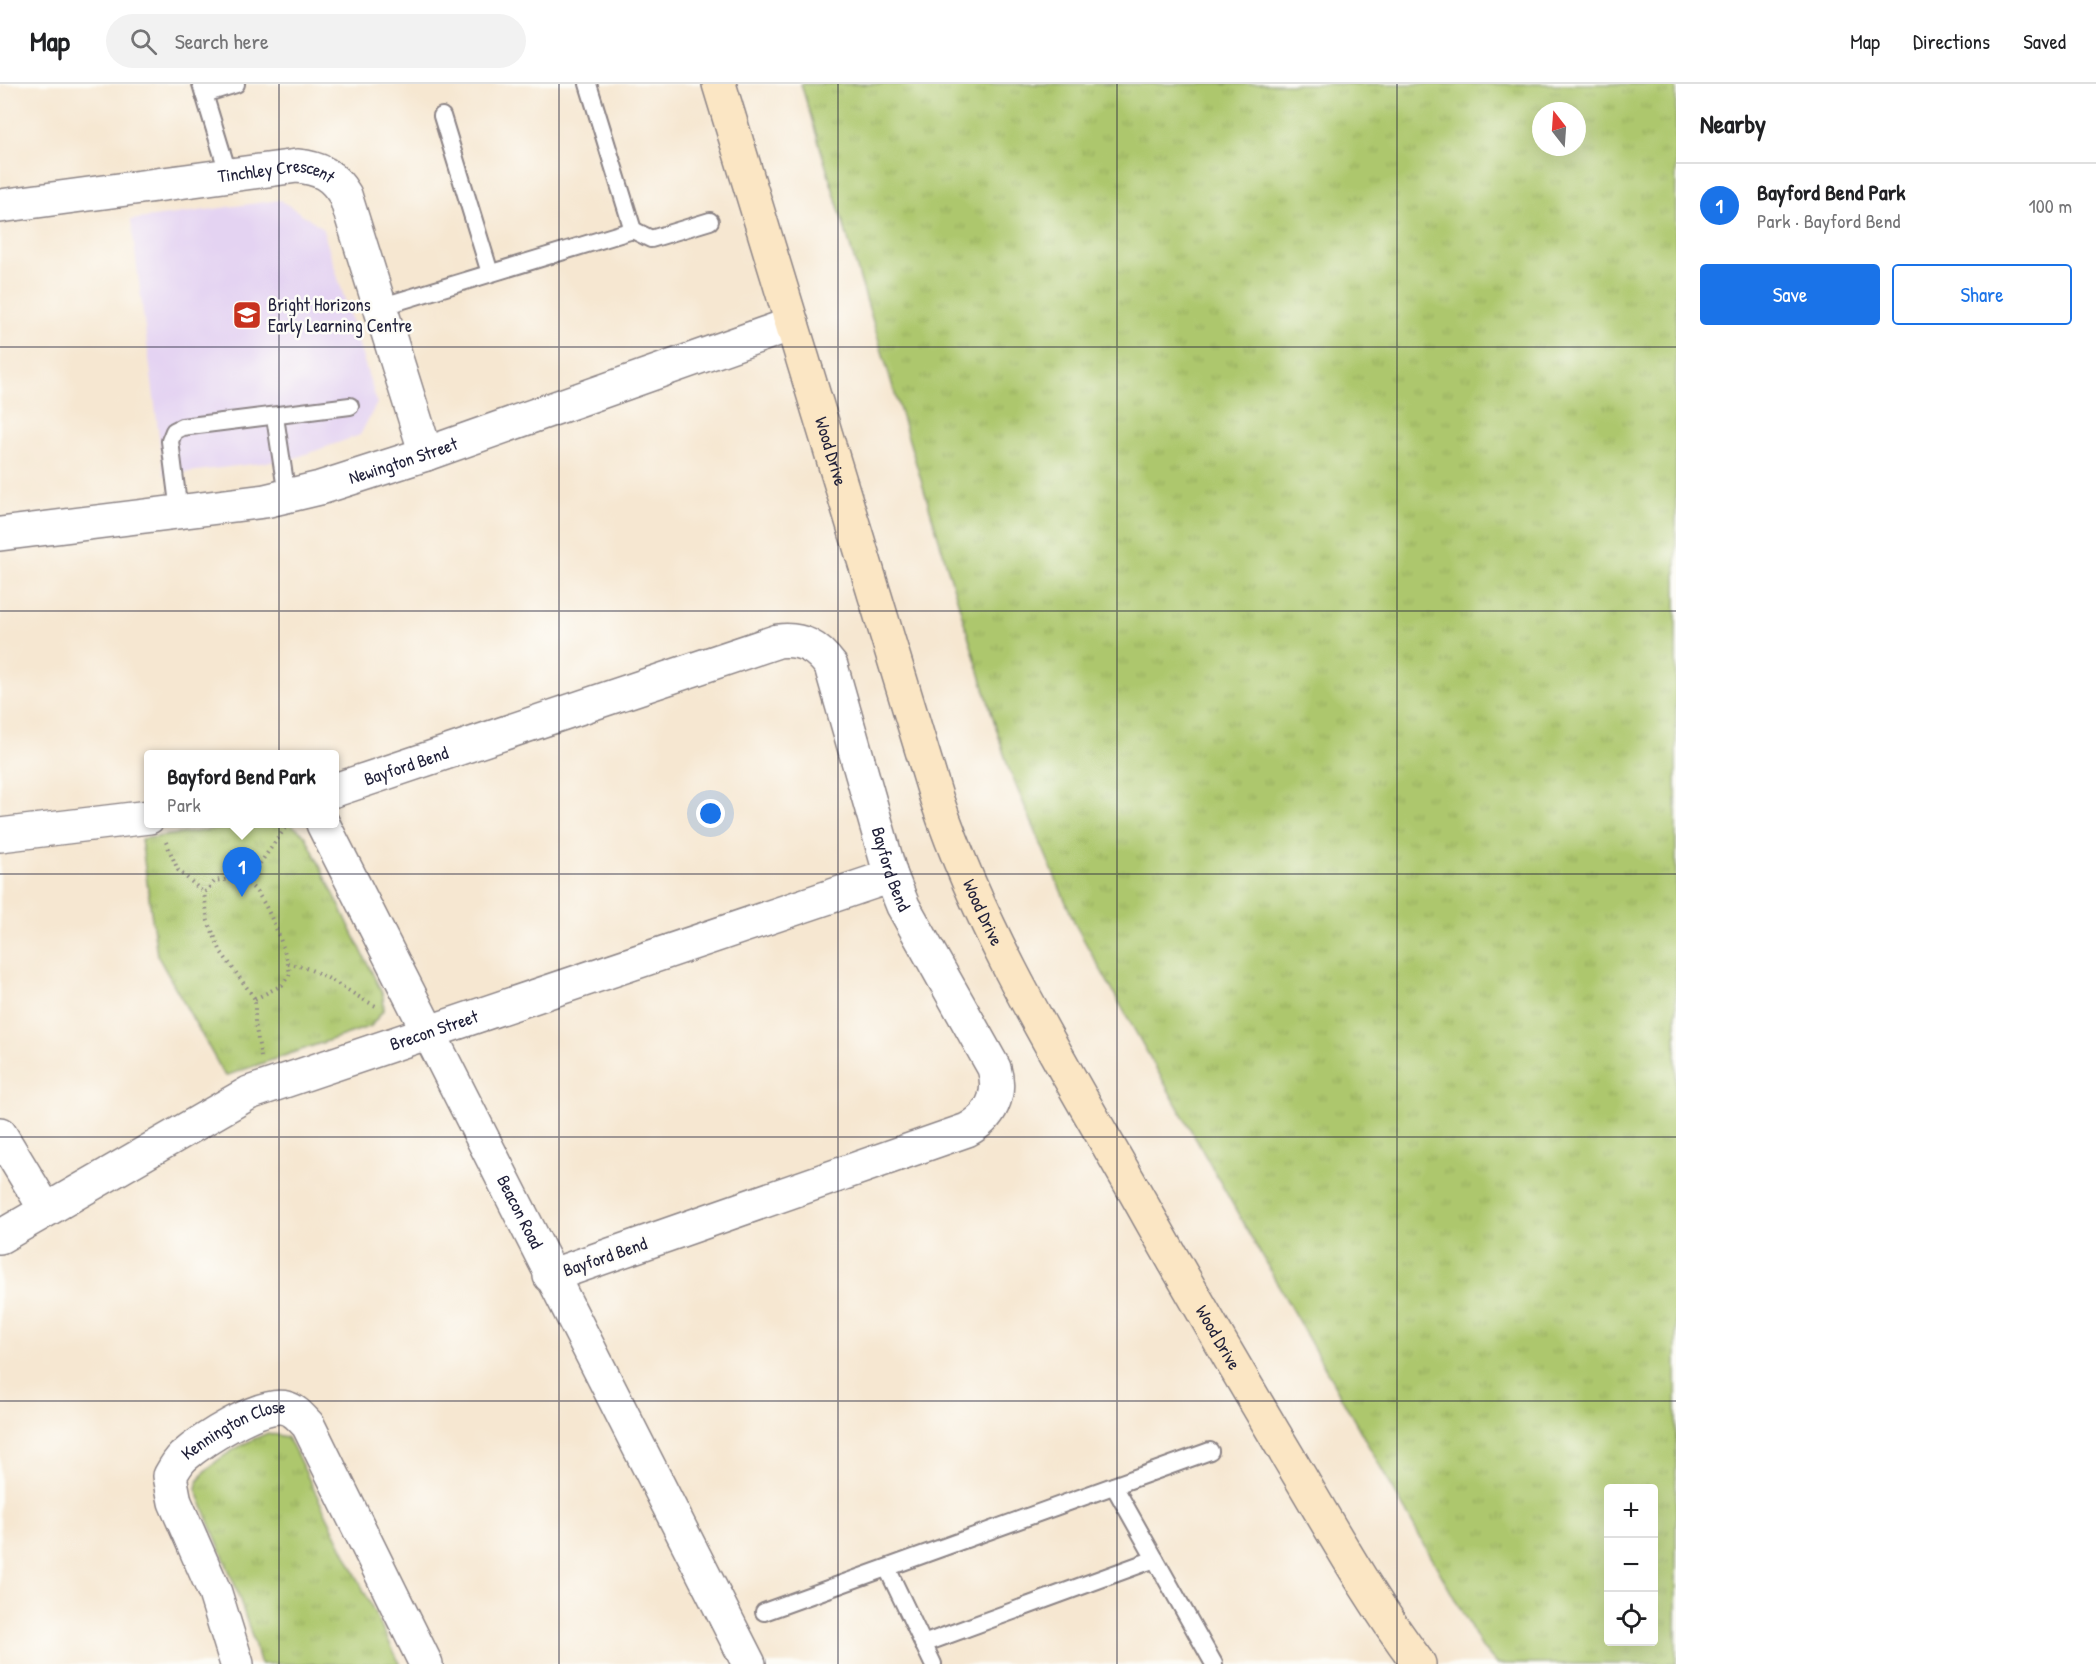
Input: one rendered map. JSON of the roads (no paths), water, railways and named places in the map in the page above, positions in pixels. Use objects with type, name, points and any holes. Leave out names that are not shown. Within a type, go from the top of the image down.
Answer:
[{"type":"street","name":"Wood Drive","points":[[719,84],[937,800],[984,921],[1207,1321],[1380,1609],[1419,1664]]},
{"type":"street","name":"Tinchley Crescent","points":[[0,206],[297,166],[316,169],[330,176],[345,195],[426,454]]},
{"type":"street","name":"Newington Street","points":[[0,534],[287,496],[426,454],[792,324]]},
{"type":"street","name":"Bayford Bend","points":[[339,789],[778,641],[798,640],[821,653],[831,666],[891,876],[912,926],[994,1068],[996,1091],[993,1106],[987,1115],[967,1130],[550,1276]]},
{"type":"street","points":[[0,835],[144,828]]},
{"type":"street","name":"Beacon Road","points":[[325,828],[748,1664]]},
{"type":"street","name":"Brecon Street","points":[[0,1237],[233,1100],[368,1051],[424,1027],[891,876]]},
{"type":"street","points":[[0,1134],[46,1210]]},
{"type":"street","name":"Kennington Close","points":[[237,1664],[215,1593],[175,1502],[170,1476],[184,1456],[253,1413],[269,1407],[285,1407],[297,1413],[308,1425],[426,1664]]},
{"type":"lane","points":[[229,176],[202,89],[236,84]]},
{"type":"lane","points":[[588,84],[633,230]]},
{"type":"lane","points":[[442,116],[490,273]]},
{"type":"lane","points":[[380,307],[633,230],[651,238],[710,221]]},
{"type":"lane","points":[[179,512],[170,441],[174,431],[182,427],[350,406]]},
{"type":"lane","points":[[275,417],[287,496]]},
{"type":"lane","points":[[764,1612],[1210,1451]]},
{"type":"lane","points":[[1114,1486],[1214,1664]]},
{"type":"lane","points":[[923,1644],[1155,1559]]},
{"type":"lane","points":[[887,1568],[933,1664]]},
{"type":"place","name":"Bright Horizons Early Learning Centre","points":[[247,315]]},
{"type":"place","name":"Bayford Bend Park","points":[[242,897]]}]
